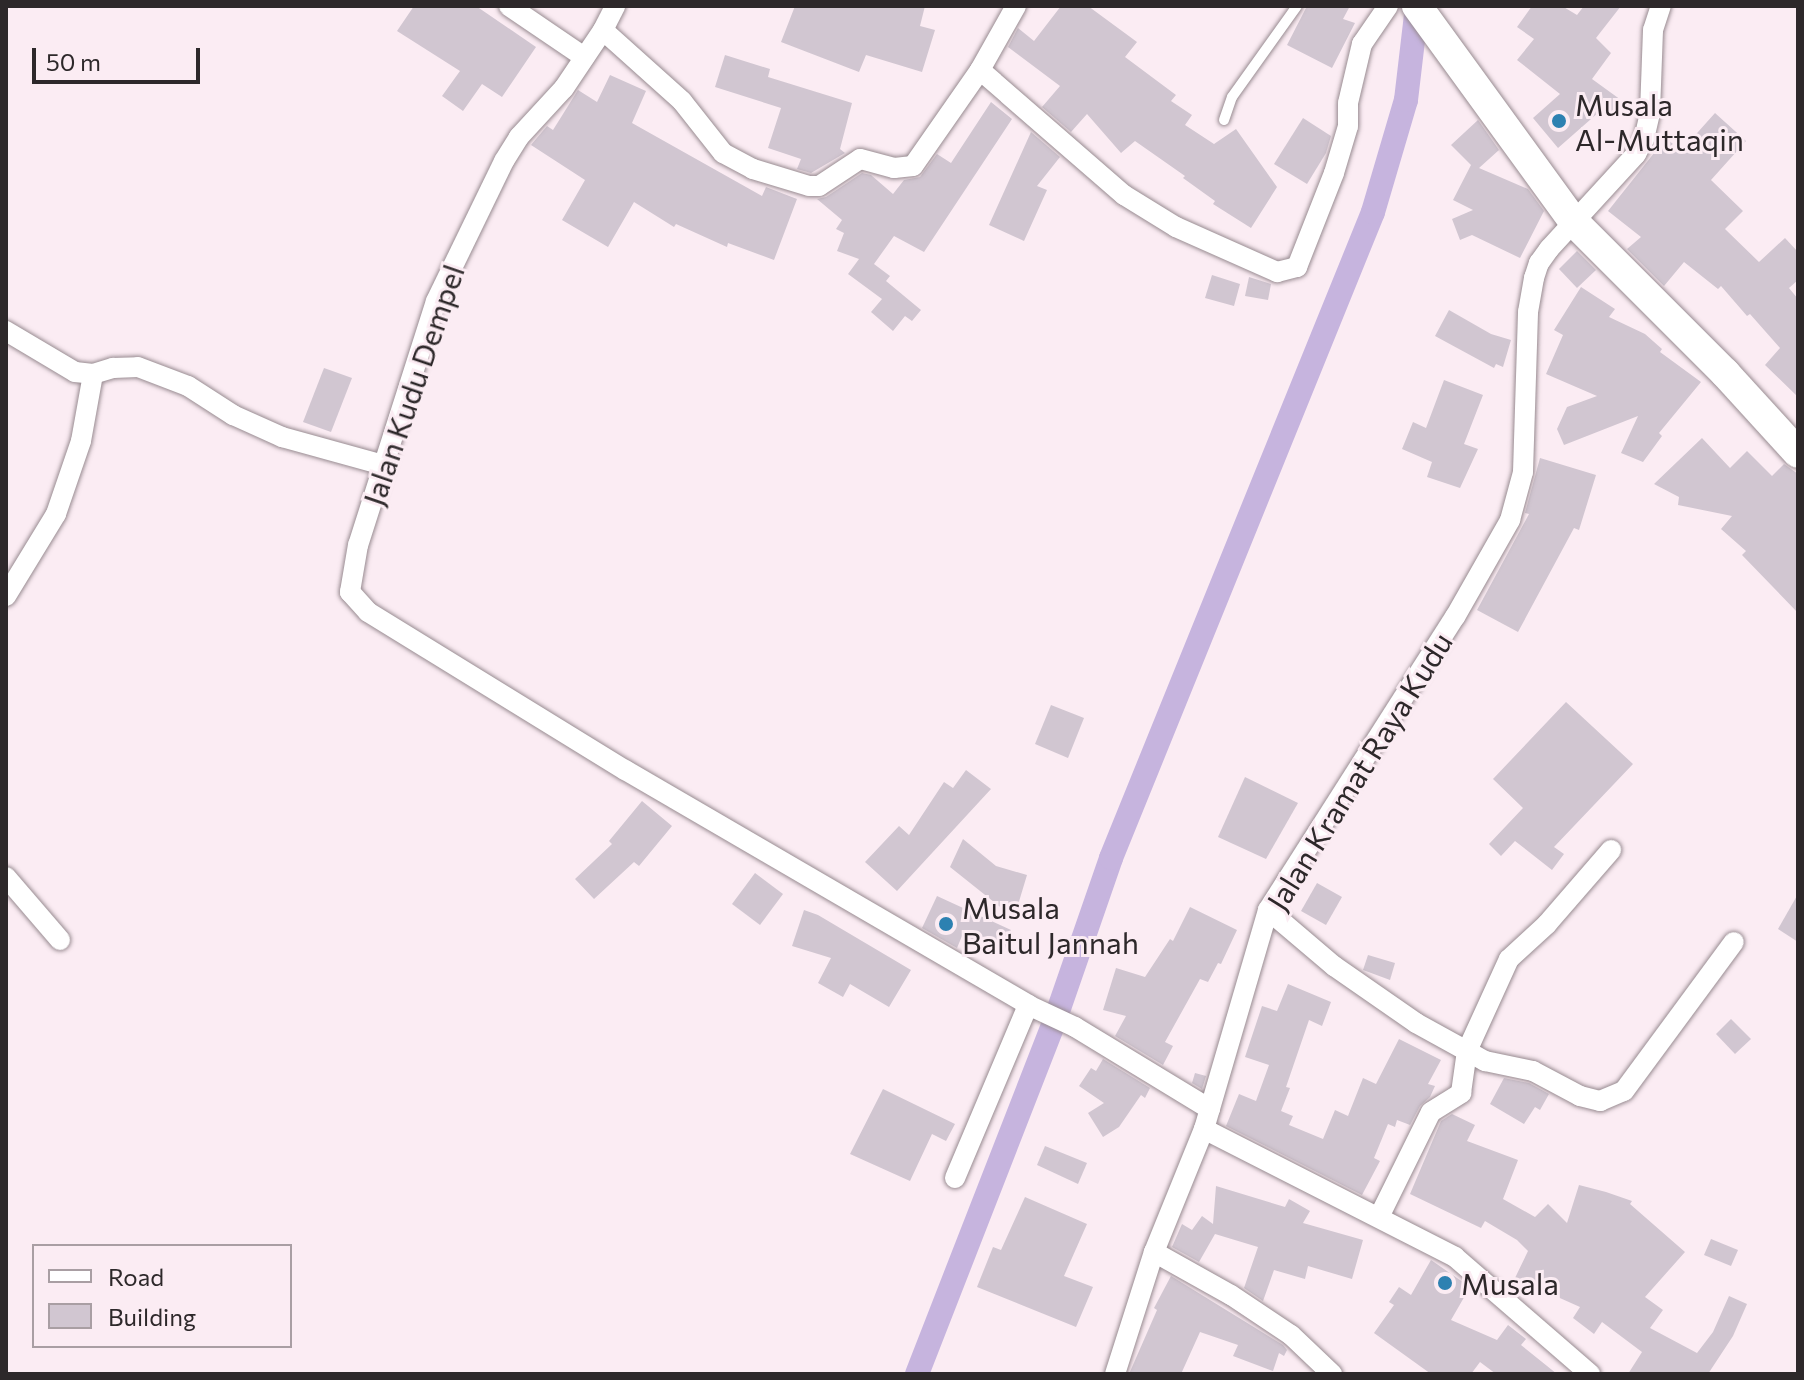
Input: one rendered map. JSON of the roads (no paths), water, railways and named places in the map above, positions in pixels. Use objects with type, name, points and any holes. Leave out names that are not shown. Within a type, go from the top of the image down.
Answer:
[{"type":"street","points":[[509,6],[584,57]]},
{"type":"street","name":"Jalan Kudu Dempel","points":[[615,6],[584,57],[504,161],[436,301],[350,574],[350,592],[368,612],[625,770],[1035,1008]]},
{"type":"street","points":[[603,30],[682,101],[723,153],[753,169],[809,186],[819,186],[860,159],[894,168],[913,166],[980,70],[1016,6]]},
{"type":"street","points":[[980,70],[1124,195],[1176,227],[1277,272],[1297,267],[1334,173],[1348,126],[1348,103],[1362,44],[1388,6]]},
{"type":"street","name":"Jalan Kramat Raya Kudu","points":[[1115,1374],[1154,1252],[1207,1119],[1268,910],[1455,617],[1510,520],[1523,472],[1528,312],[1534,278],[1539,263],[1636,154],[1644,139],[1650,112],[1653,30],[1661,6]]},
{"type":"street","points":[[1425,17],[1574,222],[1725,373],[1798,453]]},
{"type":"street","points":[[6,331],[59,365],[93,374],[113,368],[138,367],[188,386],[233,415],[282,437],[383,465]]},
{"type":"street","points":[[6,596],[56,514],[81,441],[93,374]]},
{"type":"street","points":[[1379,1217],[1431,1112],[1461,1093],[1467,1051],[1509,959],[1547,924],[1611,850]]},
{"type":"street","points":[[6,877],[60,940]]},
{"type":"street","points":[[1268,910],[1334,966],[1416,1023],[1485,1061],[1533,1071],[1580,1096],[1600,1101],[1624,1091],[1734,942]]},
{"type":"street","points":[[955,1178],[1035,1008],[1075,1027],[1207,1119],[1455,1257],[1590,1374]]},
{"type":"street","points":[[1154,1252],[1231,1295],[1291,1335],[1332,1374]]},
{"type":"lane","points":[[1224,120],[1232,97],[1297,6]]},
{"type":"waterway","points":[[917,1374],[1055,1020],[1111,858],[1373,212],[1406,100],[1417,6]]},
{"type":"place","name":"Musala Al-Muttaqin","points":[[1559,121]]},
{"type":"place","name":"Musala Baitul Jannah","points":[[946,924]]},
{"type":"place","name":"Musala","points":[[1445,1283]]}]
